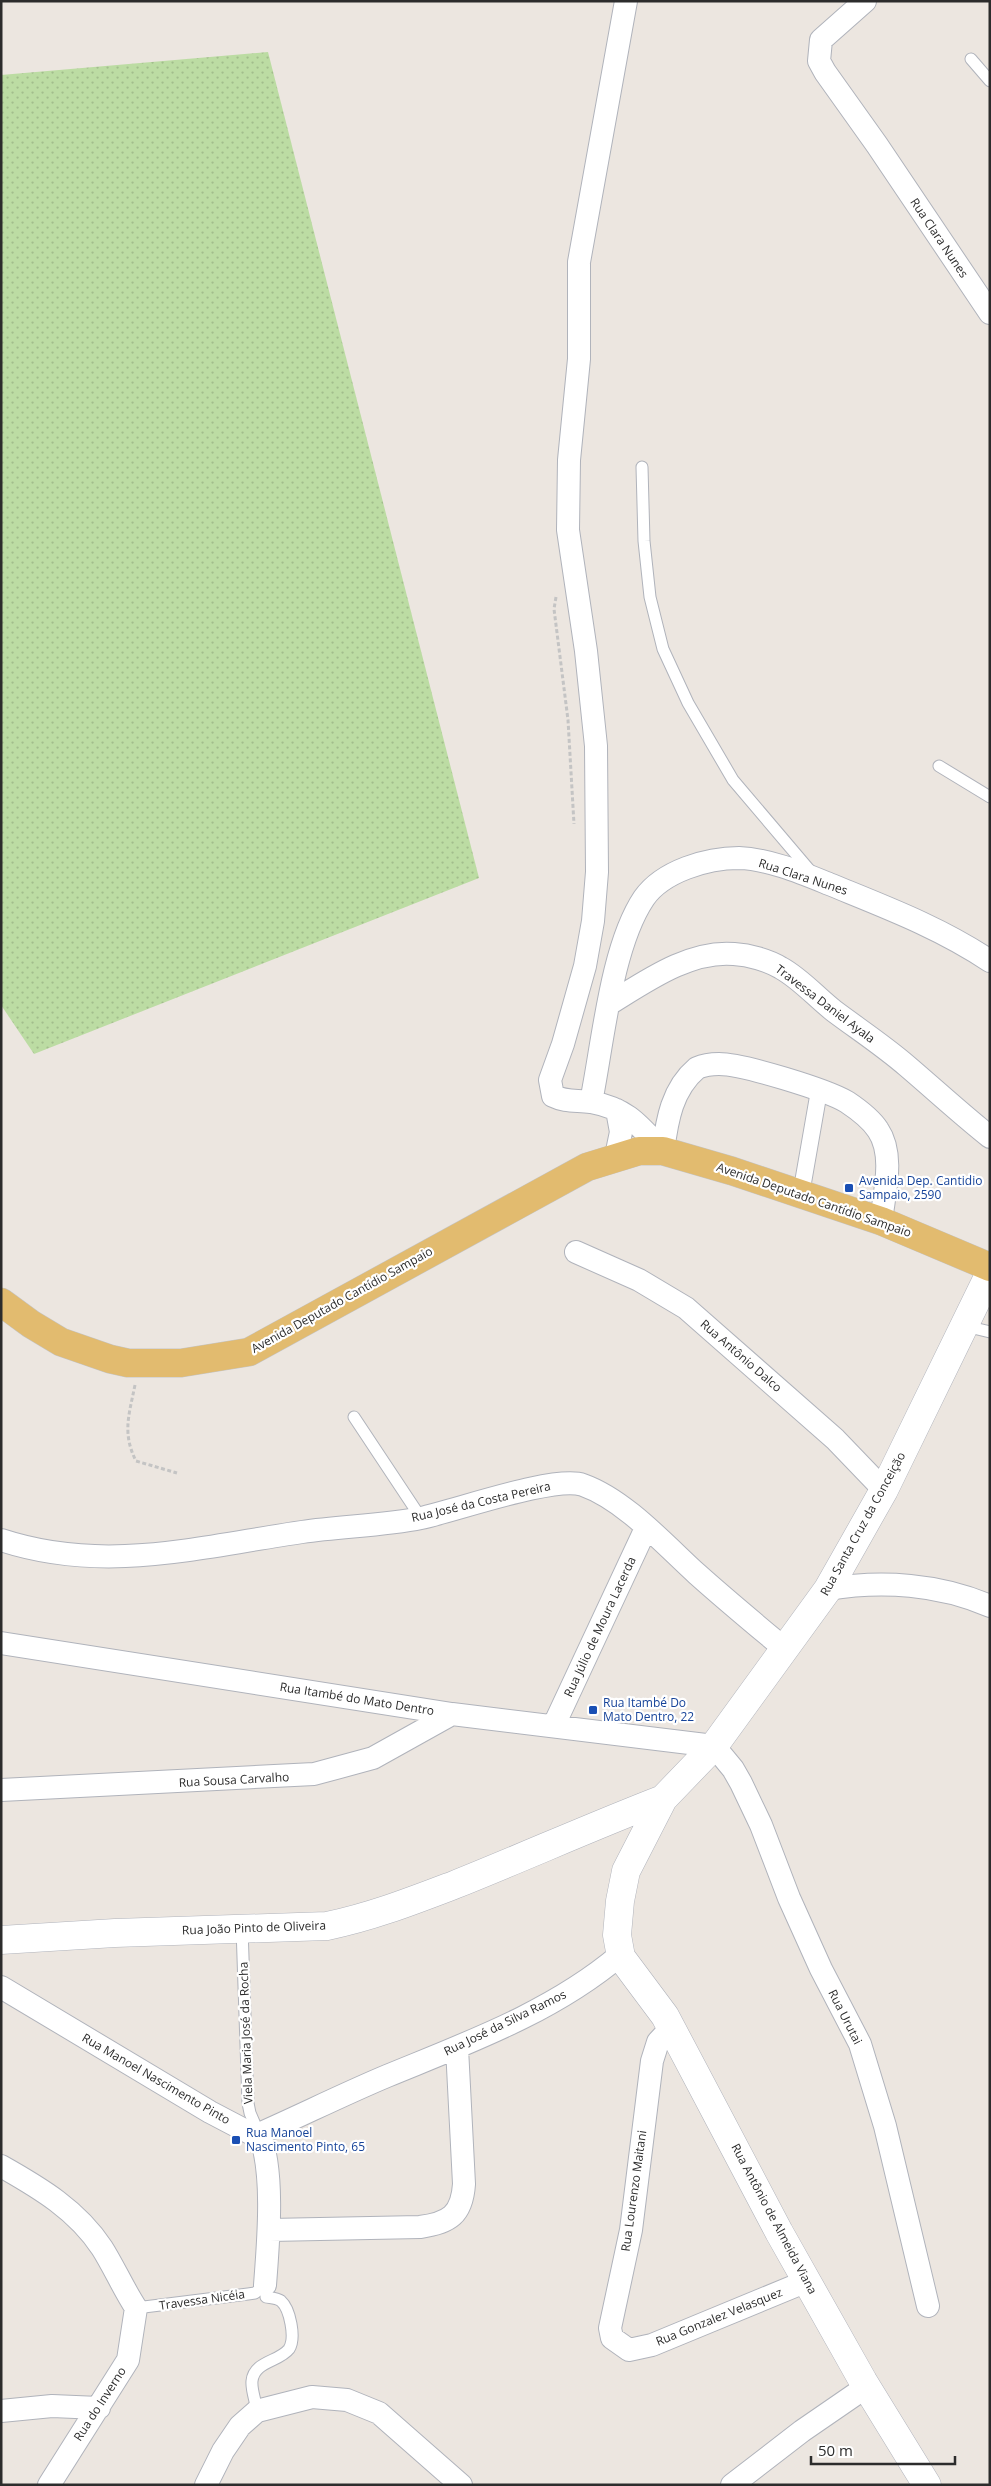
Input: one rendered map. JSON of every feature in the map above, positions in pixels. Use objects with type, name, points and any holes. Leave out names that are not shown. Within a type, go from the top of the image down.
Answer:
[{"type":"main road","name":"Avenida Deputado Cantídio Sampaio","points":[[1,1302],[31,1324],[61,1342],[110,1359],[140,1363],[181,1363],[249,1352],[587,1167],[616,1156],[639,1151],[663,1151],[801,1194],[881,1221],[990,1267]]},
{"type":"street","points":[[626,1],[579,262],[579,359],[569,460],[568,530],[586,652],[596,746],[598,835],[593,921],[585,966],[563,1044],[550,1080],[552,1096],[617,1110],[630,1115],[663,1151]]},
{"type":"street","name":"Rua Clara Nunes","points":[[865,1],[821,40],[819,61],[834,87],[889,163],[990,313]]},
{"type":"street","name":"Rua Clara Nunes","points":[[580,1102],[633,918],[645,897],[663,881],[700,864],[740,858],[771,864],[908,915],[990,960]]},
{"type":"street","name":"Travessa Daniel Ayala","points":[[609,1004],[638,986],[683,963],[717,955],[733,954],[762,960],[781,968],[832,1010],[887,1050],[990,1137]]},
{"type":"street","points":[[663,1151],[668,1114],[679,1090],[690,1074],[704,1065],[719,1064],[749,1069],[819,1091],[846,1101],[864,1115],[879,1132],[885,1150],[887,1176],[881,1221]]},
{"type":"street","points":[[801,1194],[819,1091]]},
{"type":"street","points":[[616,1156],[621,1132],[617,1110]]},
{"type":"street","name":"Rua Antônio Dalco","points":[[576,1252],[639,1280],[686,1308],[835,1439],[884,1490]]},
{"type":"street","name":"Rua Santa Cruz da Conceição","points":[[663,1799],[714,1746],[828,1589],[977,1329],[990,1273]]},
{"type":"street","name":"Rua José da Costa Pereira","points":[[1,1540],[36,1549],[75,1555],[136,1556],[183,1552],[300,1532],[421,1518],[514,1493],[554,1484],[572,1483],[586,1486],[606,1496],[646,1528],[724,1599],[785,1649]]},
{"type":"street","name":"Rua Júlio de Moura Lacerda","points":[[554,1725],[646,1528]]},
{"type":"street","points":[[828,1589],[871,1584],[910,1586],[962,1595],[990,1606]]},
{"type":"street","name":"Rua Itambé do Mato Dentro","points":[[1,1643],[452,1714],[714,1746]]},
{"type":"street","name":"Rua Sousa Carvalho","points":[[1,1790],[314,1774],[373,1758],[452,1714]]},
{"type":"street","name":"Rua Urutai","points":[[714,1746],[733,1768],[741,1784],[761,1825],[789,1898],[820,1968],[860,2044],[890,2145],[928,2306]]},
{"type":"street","points":[[618,1957],[617,1931],[626,1871],[663,1799]]},
{"type":"street","name":"Rua João Pinto de Oliveira","points":[[1,1940],[242,1928],[327,1926],[365,1918],[490,1870],[585,1829],[663,1799]]},
{"type":"street","name":"Rua Antônio de Almeida Viana","points":[[618,1957],[664,2016],[779,2232],[866,2386],[927,2485]]},
{"type":"street","name":"Rua José da Silva Ramos","points":[[259,2134],[457,2048],[554,2000],[618,1957]]},
{"type":"street","name":"Rua Manoel Nascimento Pinto","points":[[1,1987],[210,2112],[250,2133],[259,2134]]},
{"type":"street","name":"Rua Lourenzo Maitani","points":[[629,2350],[612,2338],[610,2328],[630,2230],[652,2061],[658,2042],[671,2028]]},
{"type":"street","points":[[270,2230],[420,2227],[436,2225],[447,2221],[455,2214],[461,2205],[464,2184],[457,2048]]},
{"type":"street","points":[[259,2134],[265,2151],[270,2230],[266,2291]]},
{"type":"street","points":[[1,2166],[42,2190],[79,2220],[102,2248],[119,2283],[136,2308]]},
{"type":"street","name":"Rua Gonzalez Velasquez","points":[[629,2350],[652,2345],[807,2281]]},
{"type":"street","name":"Rua do Inverno","points":[[49,2485],[128,2360],[136,2308]]},
{"type":"street","points":[[732,2485],[802,2431],[866,2386]]},
{"type":"street","points":[[206,2485],[223,2451],[240,2426],[258,2411],[312,2397],[347,2400],[379,2413],[461,2485]]},
{"type":"street","points":[[1,2411],[52,2406],[98,2408]]},
{"type":"lane","points":[[971,59],[988,76]]},
{"type":"lane","points":[[642,467],[643,535],[650,598],[663,649],[718,758],[733,780],[818,880]]},
{"type":"lane","points":[[939,766],[990,797]]},
{"type":"lane","points":[[354,1417],[421,1518]]},
{"type":"lane","name":"Viela Maria José da Rocha","points":[[242,1928],[248,2103],[250,2114],[259,2134]]},
{"type":"lane","points":[[258,2411],[252,2380],[257,2370],[289,2349],[292,2339],[288,2313],[279,2299],[266,2291]]},
{"type":"lane","name":"Travessa Nicéia","points":[[136,2308],[266,2291]]},
{"type":"path","points":[[557,592],[554,609],[568,720],[575,830]]},
{"type":"path","points":[[140,1363],[127,1421],[127,1438],[130,1449],[136,1462],[177,1473]]},
{"type":"green space","points":[[268,52],[479,878],[34,1054],[1,1005],[1,75]]},
{"type":"place","name":"Avenida Dep. Cantidio Sampaio, 2590","points":[[849,1188]]},
{"type":"place","name":"Rua Itambé Do Mato Dentro, 22","points":[[593,1710]]},
{"type":"place","name":"Rua Manoel Nascimento Pinto, 65","points":[[236,2140]]}]
